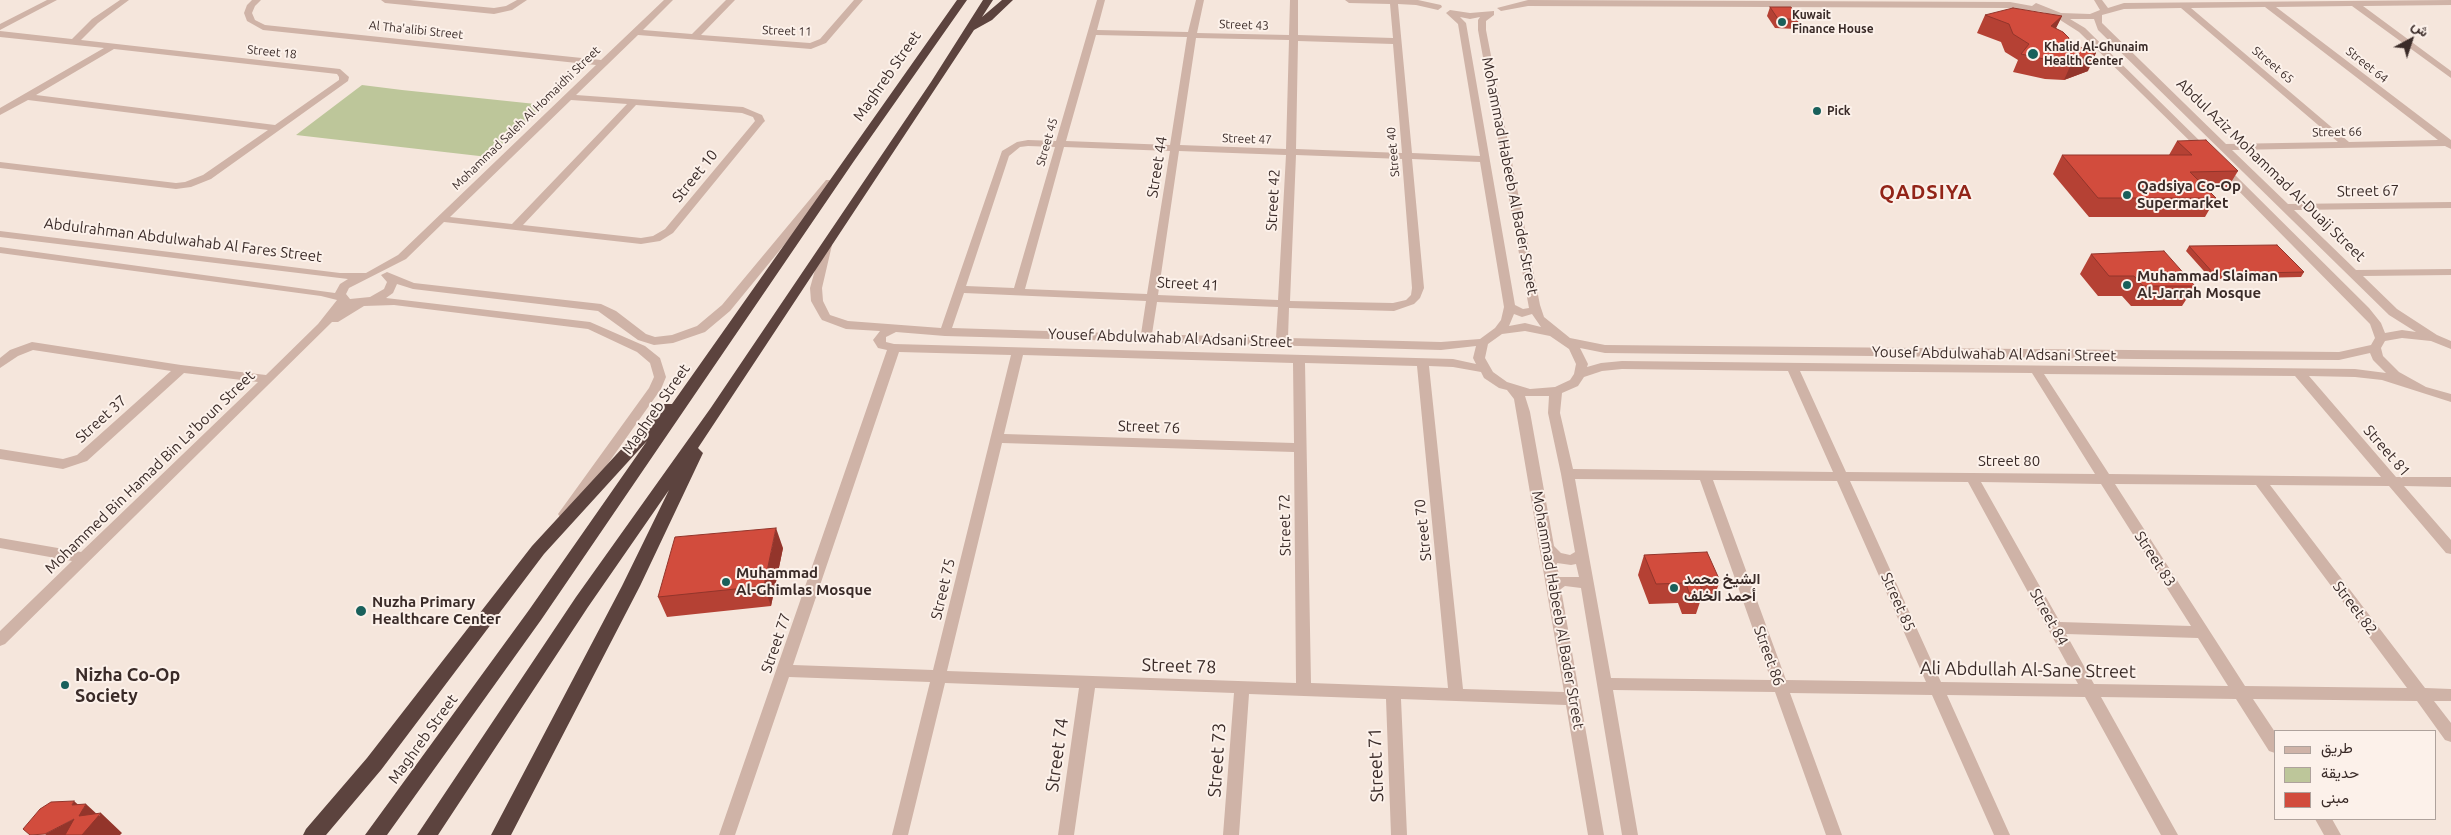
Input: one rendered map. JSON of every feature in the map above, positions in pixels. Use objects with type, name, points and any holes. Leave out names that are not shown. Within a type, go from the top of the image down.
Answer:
[{"type":"highway","name":"Maghreb Street","points":[[375,835],[535,616],[849,159],[962,0]]},
{"type":"highway","points":[[428,835],[582,602],[714,413],[827,245],[936,82],[988,0]]},
{"type":"highway","points":[[968,30],[988,18],[1008,0]]},
{"type":"highway","points":[[313,835],[374,764],[538,550],[706,366]]},
{"type":"highway","points":[[503,833],[631,586],[714,413]]},
{"type":"highway","points":[[308,835],[330,815]]},
{"type":"street","points":[[0,27],[53,0]]},
{"type":"street","points":[[74,43],[95,21],[125,0]]},
{"type":"street","name":"Al Tha'alibi Street","points":[[257,0],[251,5],[248,13],[251,21],[263,27],[604,63]]},
{"type":"street","points":[[385,0],[494,11],[509,8],[523,0]]},
{"type":"street","name":"Mohammad Saleh Al Homaidhi Street","points":[[364,302],[389,291],[393,284],[391,278],[402,257],[669,0]]},
{"type":"street","points":[[694,37],[731,0]]},
{"type":"street","name":"Street 11","points":[[636,32],[814,45],[825,40],[859,0]]},
{"type":"street","name":"Street 45","points":[[1020,291],[1102,0]]},
{"type":"street","name":"Street 44","points":[[1146,338],[1192,36],[1200,0]]},
{"type":"street","name":"Street 42","points":[[1282,342],[1291,152],[1294,0]]},
{"type":"street","points":[[1349,0],[1435,3],[1450,13],[1470,16],[1489,14]]},
{"type":"street","points":[[2028,0],[2042,10]]},
{"type":"street","name":"Abdul Aziz Mohammad Al-Duaij Street","points":[[2098,0],[2104,6],[2098,24],[2103,30],[2400,318],[2433,338]]},
{"type":"street","points":[[2389,0],[2399,3]]},
{"type":"street","name":"Street 40","points":[[1394,1],[1418,288],[1414,299]]},
{"type":"street","points":[[1463,30],[1476,28],[1482,30],[1482,22],[1502,4],[1525,2],[1791,2],[2014,5],[2042,10],[2060,16],[2082,18],[2124,6],[2451,2]]},
{"type":"street","points":[[2436,2],[2451,13]]},
{"type":"street","points":[[2354,3],[2451,75]]},
{"type":"street","name":"Street 64","points":[[2267,4],[2450,144]]},
{"type":"street","name":"Street 65","points":[[2183,5],[2347,144]]},
{"type":"street","name":"Mohammad Habeeb Al Bader Street","points":[[1450,13],[1461,21],[1463,30],[1510,307],[1507,320],[1499,331]]},
{"type":"street","name":"Abdul Aziz Mohammad Al-Duaij Street","points":[[2060,16],[2082,30],[2366,311],[2375,324],[2378,356],[2384,366],[2409,383]]},
{"type":"street","points":[[2082,30],[2094,28],[2103,30]]},
{"type":"street","name":"Mohammad Habeeb Al Bader Street","points":[[1482,30],[1535,310],[1542,322],[1554,334]]},
{"type":"street","name":"Street 43","points":[[1092,32],[1396,41]]},
{"type":"street","name":"Street 18","points":[[0,34],[343,74],[343,81],[278,128],[207,177],[187,185],[176,186],[0,165]]},
{"type":"street","points":[[0,112],[111,48]]},
{"type":"street","points":[[1471,79],[1486,84],[1493,82]]},
{"type":"street","points":[[1474,94],[1489,93],[1495,96]]},
{"type":"street","points":[[27,96],[278,128]]},
{"type":"street","name":"Street 10","points":[[440,219],[641,241],[656,239],[669,231],[760,121],[755,113],[742,110],[570,97]]},
{"type":"street","points":[[515,226],[633,103]]},
{"type":"street","name":"Street 47","points":[[959,289],[1004,156],[1011,148],[1024,143],[1484,159]]},
{"type":"street","name":"Street 66","points":[[2224,147],[2450,144]]},
{"type":"street","points":[[391,278],[413,286],[592,306],[609,311],[636,334],[647,339],[667,340],[701,329],[726,308],[849,159]]},
{"type":"street","name":"Street 67","points":[[2285,207],[2451,205]]},
{"type":"street","points":[[1495,222],[1502,227],[1511,227],[1518,224]]},
{"type":"street","name":"Abdulrahman Abdulwahab Al Fares Street","points":[[0,234],[340,276],[382,274],[391,278]]},
{"type":"street","points":[[1498,240],[1506,238],[1522,240]]},
{"type":"street","name":"Yousef Abdulwahab Al Adsani Street","points":[[827,245],[816,288],[817,301],[822,313],[832,320],[846,325],[944,332],[1282,342],[1442,346],[1483,342]]},
{"type":"street","points":[[0,250],[321,293],[342,299],[364,302],[394,301],[580,325],[597,328],[646,352],[656,361],[660,377],[655,389],[538,550]]},
{"type":"street","name":"Mohammad Saleh Al Homaidhi Street","points":[[342,299],[341,290],[344,286],[402,257]]},
{"type":"street","points":[[2353,273],[2451,272]]},
{"type":"street","points":[[944,332],[959,289]]},
{"type":"street","name":"Street 41","points":[[959,289],[1283,304],[1394,307],[1405,305],[1414,299]]},
{"type":"street","name":"Mohammed Bin Hamad Bin La'boun Street","points":[[0,640],[322,327],[342,299]]},
{"type":"street","name":"Mohammed Bin Hamad Bin La'boun Street","points":[[322,327],[364,302]]},
{"type":"street","points":[[580,325],[595,317],[597,311],[592,306]]},
{"type":"street","points":[[1510,307],[1522,313],[1535,310]]},
{"type":"street","points":[[1525,327],[1554,334],[1569,342],[1581,358],[1580,374],[1569,386],[1557,391],[1530,393],[1512,389],[1495,380],[1483,369],[1479,358],[1483,342],[1499,331],[1525,327]]},
{"type":"street","points":[[893,329],[882,333],[879,340],[885,346],[894,348]]},
{"type":"street","name":"Yousef Abdulwahab Al Adsani Street","points":[[1569,342],[1605,349],[2339,356],[2402,334],[2433,338]]},
{"type":"street","points":[[2433,338],[2451,344]]},
{"type":"street","points":[[1187,339],[1192,341],[1197,347],[1196,351],[1189,356]]},
{"type":"street","points":[[1222,356],[1216,350],[1216,347],[1222,341],[1228,340]]},
{"type":"street","points":[[0,364],[23,348],[32,346],[181,369],[269,379]]},
{"type":"street","name":"Yousef Abdulwahab Al Adsani Street","points":[[894,348],[1423,362],[1464,364],[1483,369]]},
{"type":"street","name":"Street 77","points":[[727,835],[894,348]]},
{"type":"street","points":[[1605,349],[1601,351],[1598,357],[1608,366]]},
{"type":"street","name":"Street 75","points":[[900,835],[1018,350]]},
{"type":"street","points":[[2178,354],[2172,359],[2174,363],[2191,372]]},
{"type":"street","points":[[2137,355],[2151,363],[2153,366],[2152,371]]},
{"type":"street","name":"Street 72","points":[[1299,358],[1304,691]]},
{"type":"street","name":"Street 70","points":[[1423,362],[1456,695]]},
{"type":"street","name":"Yousef Abdulwahab Al Adsani Street","points":[[1580,374],[1608,366],[2152,371],[2363,374],[2409,383]]},
{"type":"street","name":"Street 85","points":[[1793,368],[2002,835]]},
{"type":"street","name":"Street 37","points":[[0,454],[63,464],[82,458],[181,369]]},
{"type":"street","name":"Street 83","points":[[2036,371],[2102,478],[2274,744]]},
{"type":"street","name":"Street 81","points":[[2299,373],[2451,549]]},
{"type":"street","points":[[2409,383],[2451,403]]},
{"type":"street","name":"Mohammad Habeeb Al Bader Street","points":[[1512,389],[1523,406],[1596,835]]},
{"type":"street","points":[[1557,391],[1554,409],[1568,474],[1630,835]]},
{"type":"street","points":[[2437,395],[2451,398]]},
{"type":"street","name":"Street 76","points":[[997,438],[1300,448]]},
{"type":"street","name":"Street 80","points":[[1568,474],[2451,482]]},
{"type":"street","name":"Street 86","points":[[1705,476],[1834,835]]},
{"type":"street","name":"Street 84","points":[[1972,478],[2170,835]]},
{"type":"street","name":"Street 82","points":[[2260,481],[2451,735]]},
{"type":"street","points":[[0,543],[84,558]]},
{"type":"street","points":[[1548,549],[1557,558],[1571,560],[1582,555]]},
{"type":"street","points":[[1554,586],[1563,581],[1575,581],[1587,585]]},
{"type":"street","points":[[2055,628],[2201,632]]},
{"type":"street","name":"Street 78","points":[[783,671],[939,675],[1304,691],[1573,698]]},
{"type":"street","name":"Street 74","points":[[1066,835],[1088,681]]},
{"type":"street","name":"Ali Abdullah Al-Sane Street","points":[[1605,684],[2451,695]]},
{"type":"street","name":"Street 73","points":[[1231,835],[1242,688]]},
{"type":"street","name":"Street 71","points":[[1393,694],[1399,835]]},
{"type":"street","points":[[2324,820],[2333,835]]},
{"type":"green space","points":[[362,85],[545,105],[488,157],[296,135]]},
{"type":"building","points":[[1770,7],[1791,7],[1799,19],[1778,19]]},
{"type":"building","points":[[2013,8],[2062,16],[2051,26],[2063,32],[2069,38],[2067,42],[2096,53],[2072,62],[2053,61],[2021,54],[2029,44],[2013,34],[2009,24],[1985,15]]},
{"type":"building","points":[[2206,140],[2238,171],[2190,172],[2216,198],[2098,198],[2062,155],[2192,155],[2177,141]]},
{"type":"building","points":[[2277,245],[2304,272],[2214,274],[2189,246]]},
{"type":"building","points":[[2164,251],[2195,286],[2143,286],[2134,276],[2109,276],[2091,254]]},
{"type":"building","points":[[776,528],[764,586],[658,597],[675,537]]},
{"type":"building","points":[[1707,552],[1720,581],[1699,582],[1703,593],[1689,593],[1686,583],[1656,584],[1644,555]]},
{"type":"building","points":[[74,801],[72,805],[86,804],[79,816],[101,813],[82,835],[65,835],[74,819],[45,834],[30,835],[23,829],[40,809],[51,802]]},
{"type":"place","name":"Kuwait Finance House","points":[[1782,22]]},
{"type":"place","name":"Khalid Al-Ghunaim Health Center","points":[[2033,54]]},
{"type":"place","name":"Pick","points":[[1817,111]]},
{"type":"place","name":"Qadsiya Co-Op Supermarket","points":[[2127,195]]},
{"type":"place","name":"Muhammad Slaiman Al-Jarrah Mosque","points":[[2127,285]]},
{"type":"place","name":"Muhammad Al-Ghimlas Mosque","points":[[726,582]]},
{"type":"place","name":"الشيخ محمد أحمد الخلف","points":[[1674,588]]},
{"type":"place","name":"Nuzha Primary Healthcare Center","points":[[361,611]]},
{"type":"place","name":"Nizha Co-Op Society","points":[[65,685]]},
{"type":"district","name":"QADSIYA","points":[[1926,192]]}]
